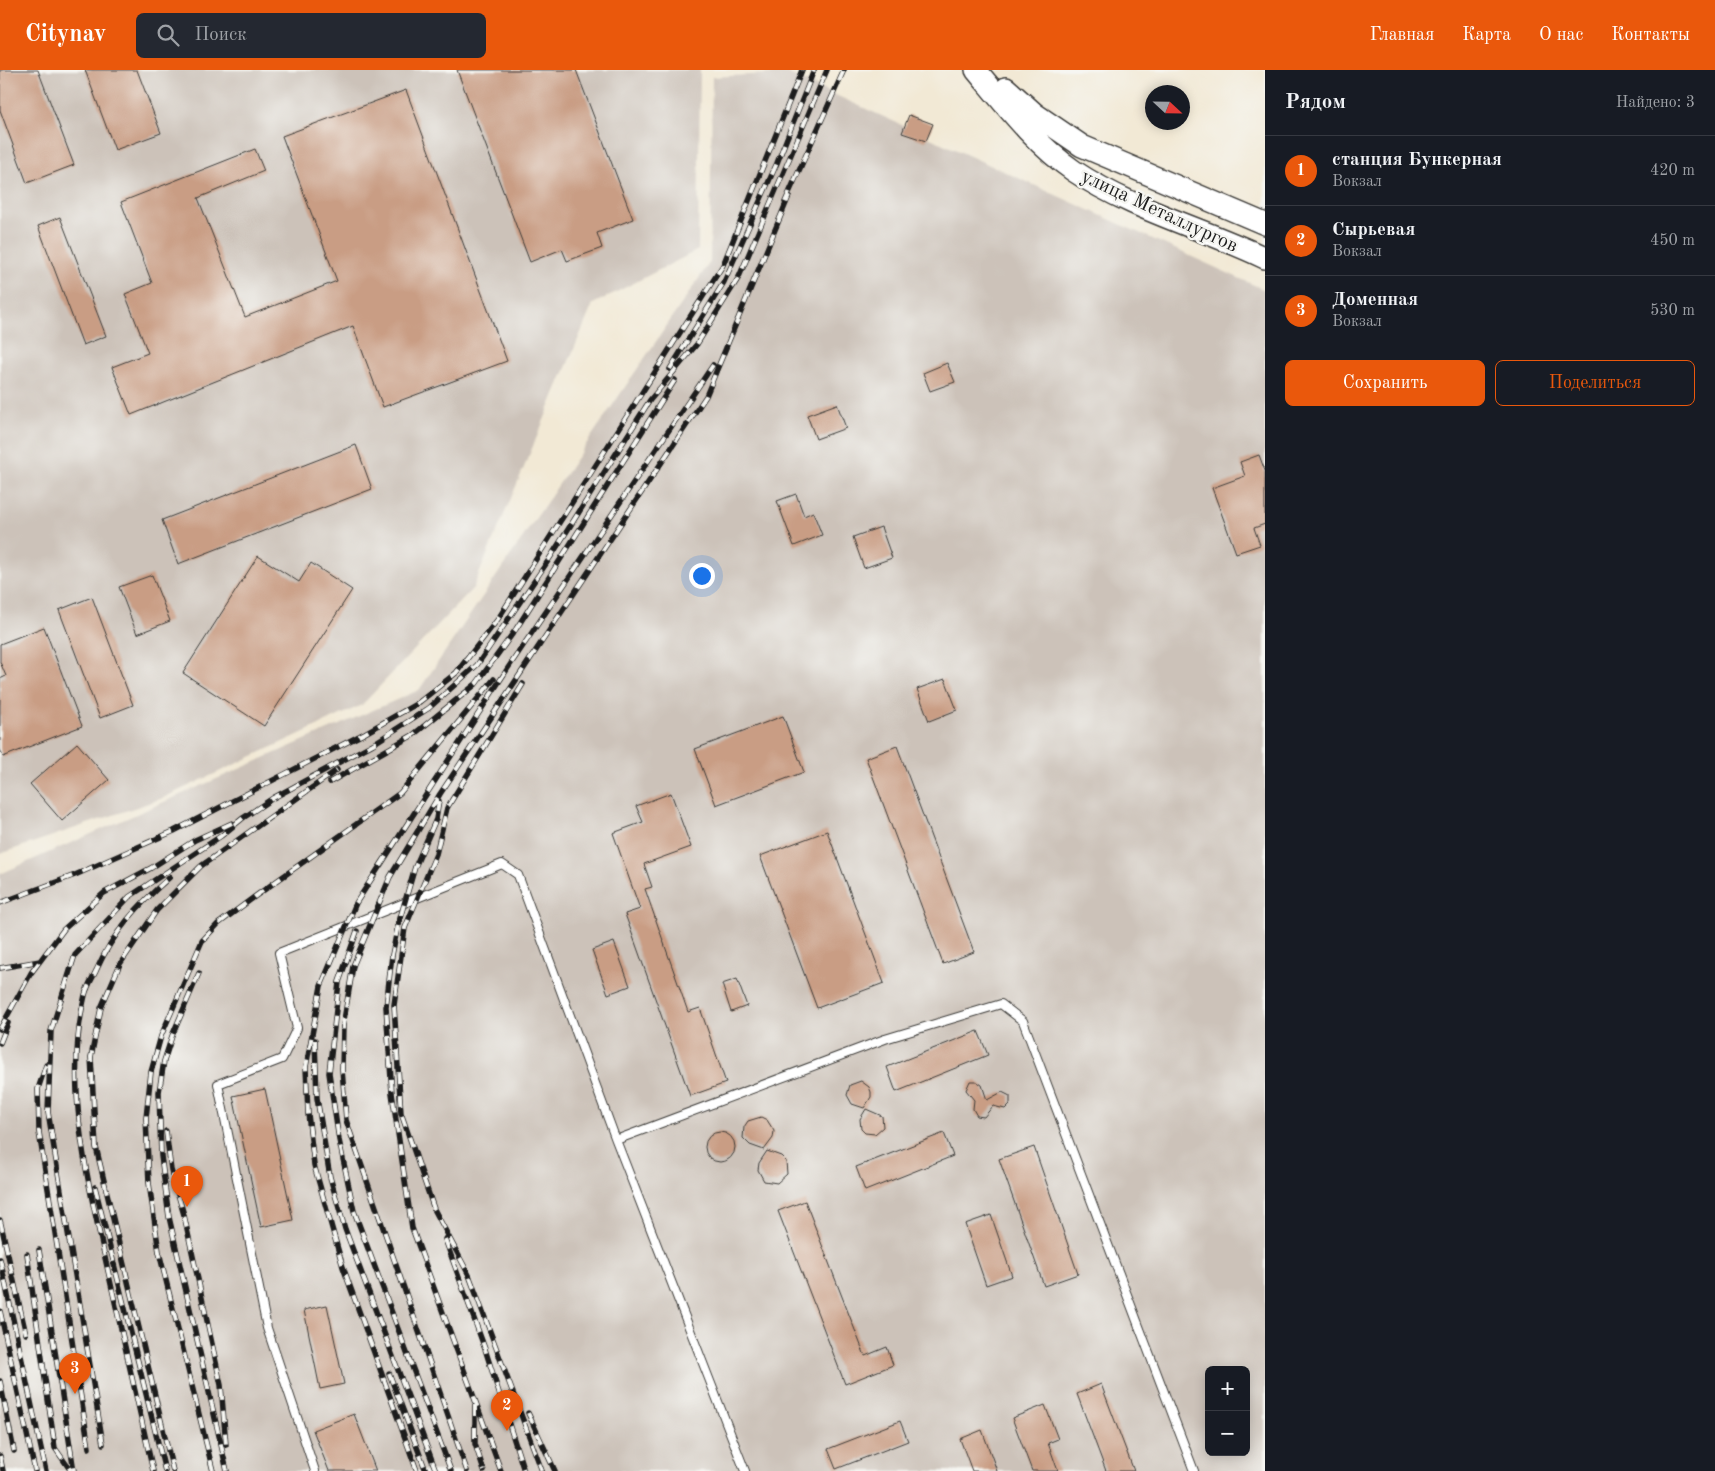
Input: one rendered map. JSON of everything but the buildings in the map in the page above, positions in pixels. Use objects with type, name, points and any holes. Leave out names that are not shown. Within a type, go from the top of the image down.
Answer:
[{"type":"main road","name":"улица Металлургов","points":[[976,70],[1031,135],[1075,171],[1175,221],[1265,258]]},
{"type":"main road","name":"улица Металлургов","points":[[985,70],[1035,114],[1082,146],[1265,224]]},
{"type":"lane","points":[[315,1471],[267,1328],[218,1084],[282,1059],[297,1028],[279,953],[502,864],[518,875],[616,1140],[746,1471]]},
{"type":"lane","points":[[616,1140],[885,1040],[1000,1004],[1023,1021],[1194,1471]]},
{"type":"shaded area","points":[[0,70],[700,70],[698,250],[593,304],[473,588],[362,705],[163,798],[0,854]]},
{"type":"shaded area","points":[[787,73],[1265,290],[1265,1471],[0,1471],[0,874],[419,690],[710,262],[712,77]]},
{"type":"railway","points":[[0,903],[75,875],[174,831],[365,733],[418,703],[456,673],[498,619],[723,265],[802,70]]},
{"type":"railway","points":[[670,369],[724,282],[777,163],[814,70]]},
{"type":"railway","points":[[103,1444],[48,1112],[51,1031],[75,955],[129,897],[221,836],[243,818],[273,798],[373,744],[429,708],[477,665],[548,561],[650,400],[697,344],[739,277],[827,70]]},
{"type":"railway","points":[[785,202],[844,70]]},
{"type":"railway","points":[[467,1471],[346,1120],[342,1069],[343,1026],[353,966],[390,877],[440,794],[706,396],[789,196]]},
{"type":"railway","points":[[417,1471],[343,1267],[314,1165],[308,1114],[306,1067],[321,986],[356,903],[508,668],[713,365]]},
{"type":"railway","points":[[330,782],[413,735],[476,684],[516,629],[675,380]]},
{"type":"railway","points":[[213,1471],[159,1252],[149,1183],[146,1118],[151,1072],[161,1036],[202,941],[218,924],[400,793],[494,679]]},
{"type":"railway","points":[[523,684],[447,808],[436,854],[405,928],[394,1005],[401,1113],[434,1209],[469,1275],[542,1471]]},
{"type":"railway","points":[[173,1471],[96,1147],[91,1057],[101,1008],[120,964],[157,910],[201,866],[337,770]]},
{"type":"railway","points":[[439,801],[436,819],[415,867],[398,925],[392,955],[386,1007],[392,1093],[412,1228],[501,1471]]},
{"type":"railway","points":[[0,1029],[31,973],[64,929],[104,893],[151,868],[195,840],[232,823]]},
{"type":"railway","points":[[153,1471],[86,1169],[77,1099],[76,1064],[85,995],[103,957],[119,931],[137,908],[170,877]]},
{"type":"railway","points":[[357,931],[339,982],[329,1073],[339,1140],[354,1211],[451,1471]]},
{"type":"railway","points":[[0,968],[40,961]]},
{"type":"railway","points":[[199,973],[172,1036],[164,1061],[159,1092],[161,1156],[169,1217],[227,1471]]},
{"type":"railway","points":[[0,1043],[8,1023]]},
{"type":"railway","points":[[315,1040],[317,1098],[330,1177],[345,1229],[436,1471]]},
{"type":"railway","points":[[46,1065],[38,1089],[39,1132],[89,1448]]},
{"type":"railway","points":[[166,1131],[171,1170],[184,1215],[221,1385],[226,1445]]},
{"type":"railway","points":[[95,1187],[165,1471]]},
{"type":"railway","points":[[0,1220],[26,1334]]},
{"type":"railway","points":[[445,1239],[485,1349],[524,1471]]},
{"type":"railway","points":[[39,1250],[74,1471]]},
{"type":"railway","points":[[27,1254],[55,1448],[71,1471]]},
{"type":"railway","points":[[0,1259],[46,1471]]},
{"type":"railway","points":[[0,1311],[35,1471]]},
{"type":"railway","points":[[389,1373],[426,1471]]},
{"type":"railway","points":[[0,1381],[14,1451]]},
{"type":"railway","points":[[475,1405],[475,1444],[484,1471]]},
{"type":"railway","points":[[528,1413],[555,1471]]},
{"type":"railway","points":[[0,1456],[3,1471]]},
{"type":"place","name":"станция Бункерная","points":[[187,1207]]},
{"type":"place","name":"Доменная","points":[[75,1394]]},
{"type":"place","name":"Сырьевая","points":[[507,1431]]}]
